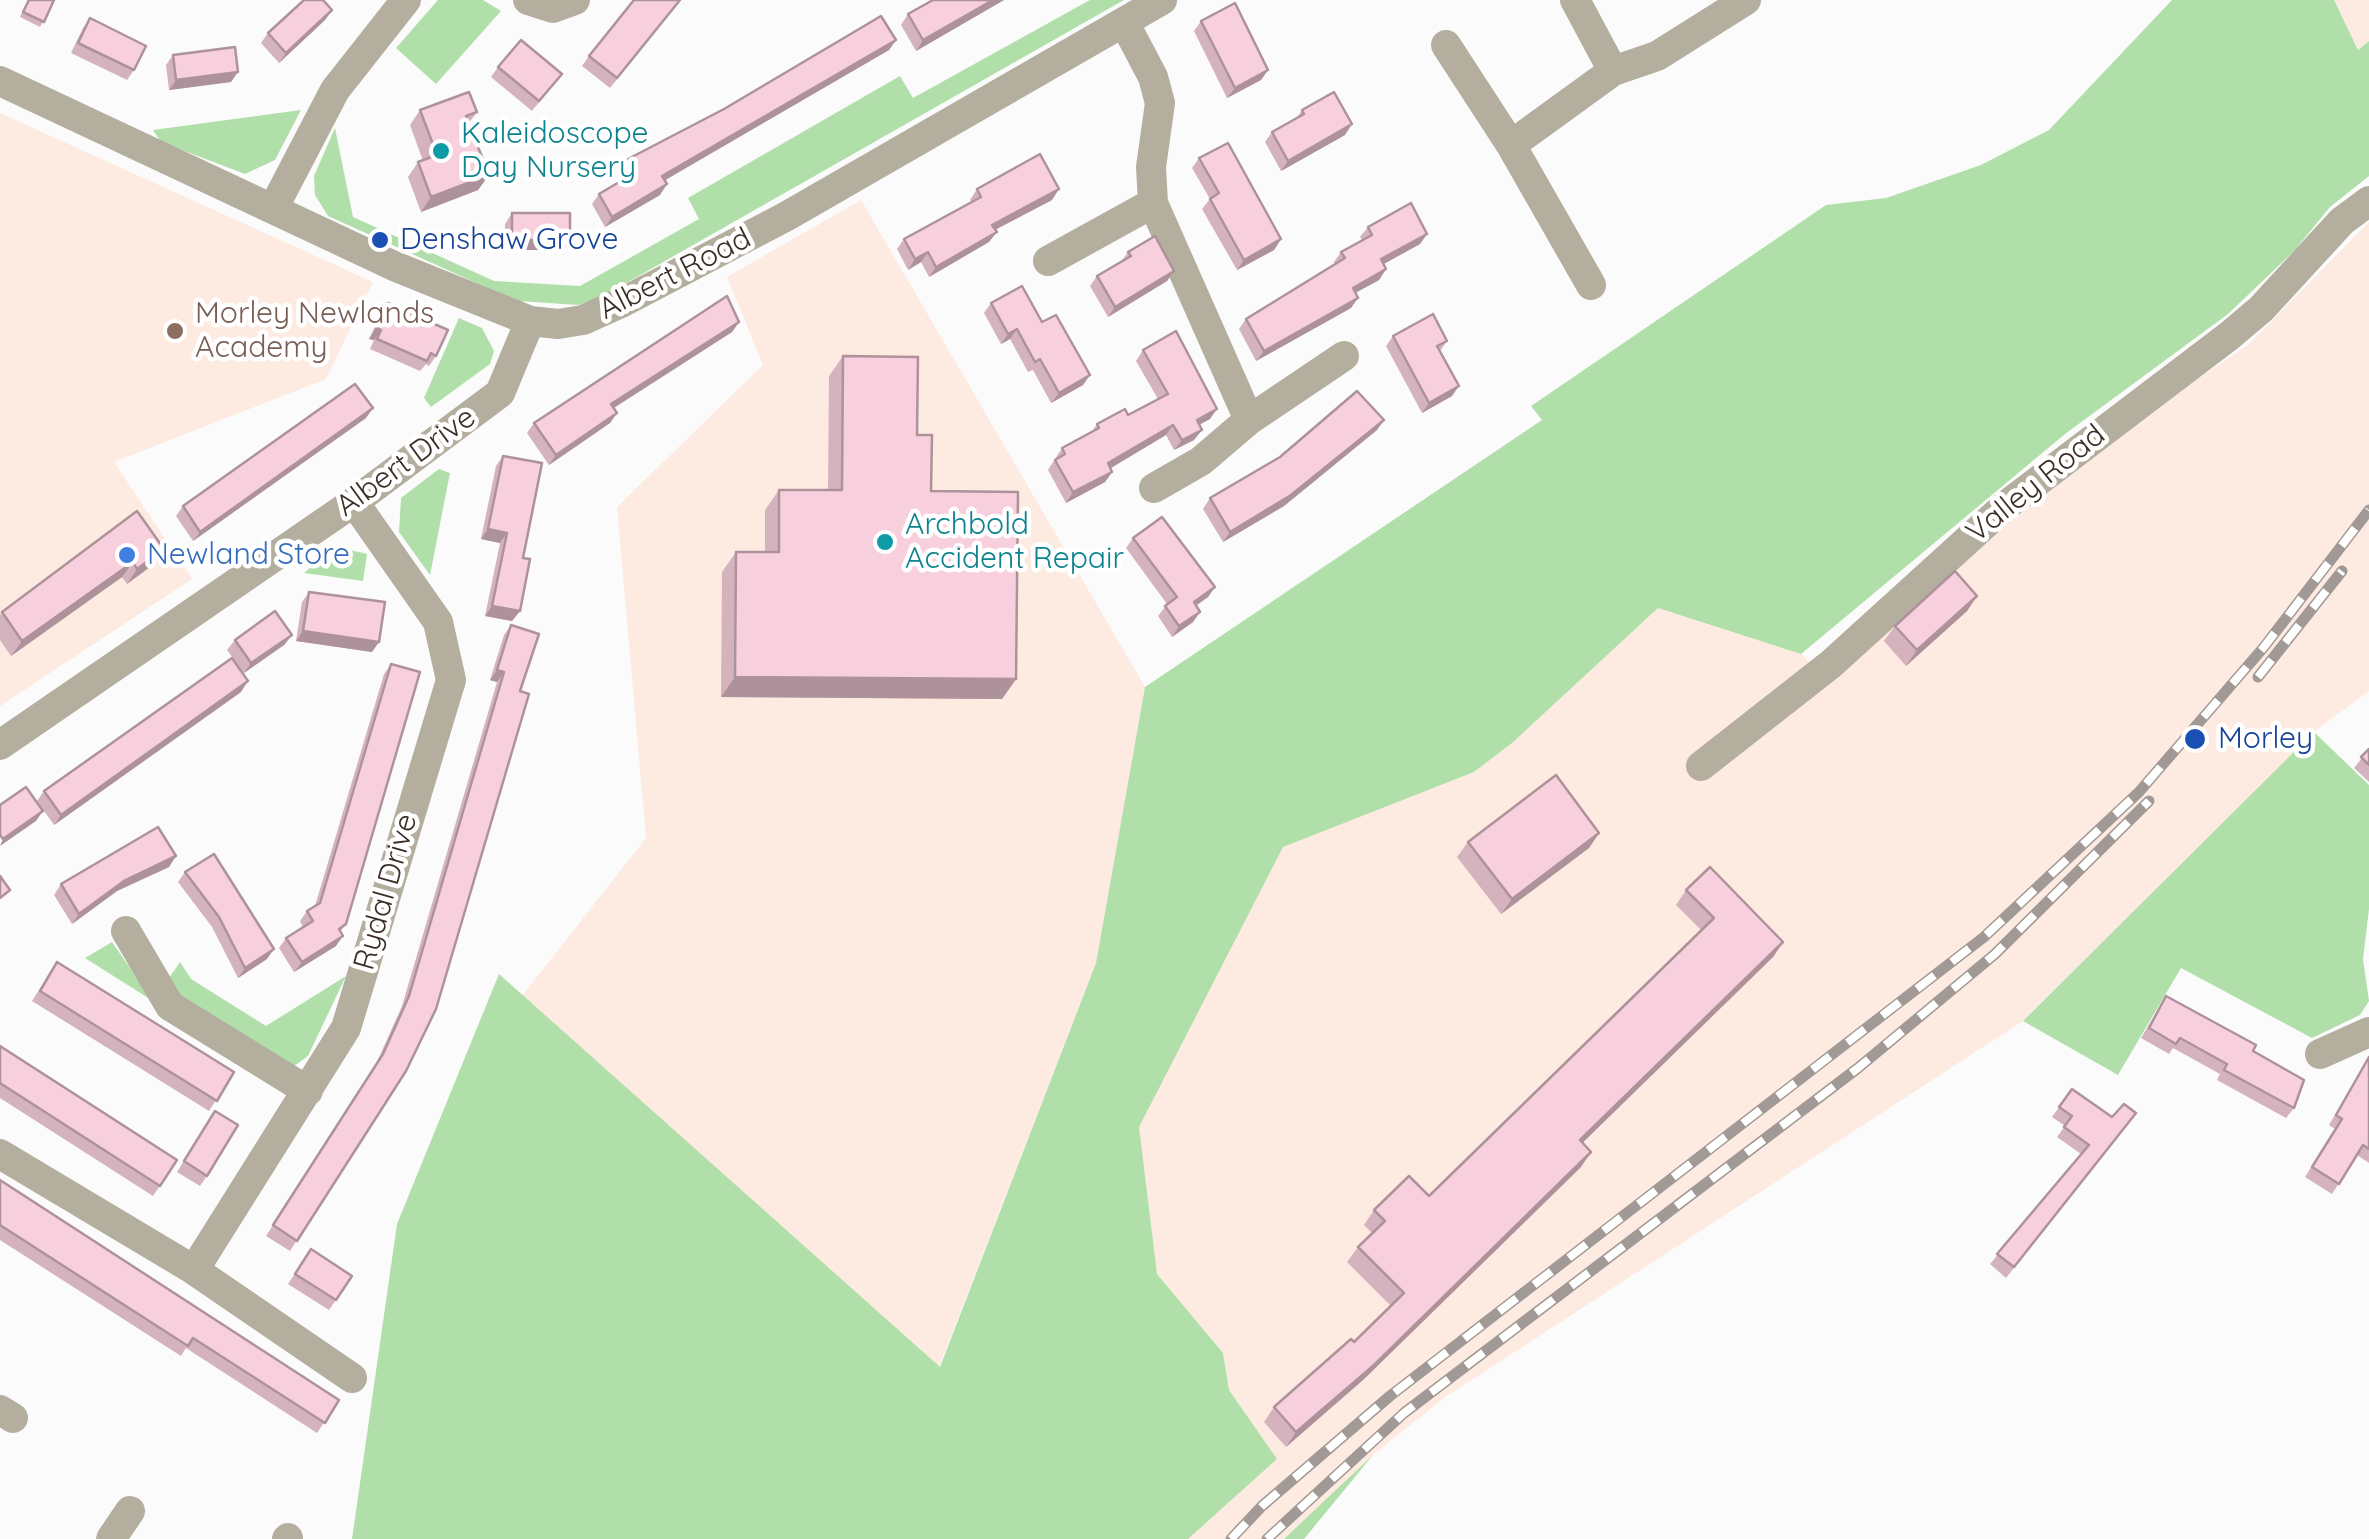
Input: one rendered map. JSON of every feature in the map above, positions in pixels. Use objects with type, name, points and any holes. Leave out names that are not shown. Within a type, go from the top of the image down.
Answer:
[{"type":"street","points":[[274,207],[335,90],[406,0]]},
{"type":"street","points":[[528,0],[553,8],[575,0]]},
{"type":"street","name":"Albert Road","points":[[0,81],[394,266],[530,321],[583,320],[804,206],[1162,0]]},
{"type":"street","points":[[1575,0],[1613,71]]},
{"type":"street","points":[[1511,145],[1613,71],[1657,56],[1746,0]]},
{"type":"street","points":[[1124,22],[1153,77],[1160,103],[1151,167],[1152,203],[1249,420]]},
{"type":"street","points":[[1446,44],[1511,145],[1591,285]]},
{"type":"street","name":"Valley Road","points":[[1701,766],[1832,664],[2004,507],[2261,309],[2342,221],[2369,201]]},
{"type":"street","points":[[1048,261],[1152,203]]},
{"type":"street","name":"Albert Drive","points":[[0,744],[354,502],[500,394],[530,321]]},
{"type":"street","points":[[1154,488],[1201,461],[1249,420],[1344,356]]},
{"type":"street","name":"Rydal Drive","points":[[194,1270],[346,1028],[450,680],[438,622],[354,502]]},
{"type":"street","points":[[126,932],[170,1006],[308,1092]]},
{"type":"street","points":[[2320,1054],[2369,1032]]},
{"type":"street","points":[[0,1154],[194,1270],[352,1378]]},
{"type":"street","points":[[112,1539],[130,1511]]},
{"type":"shaded area","points":[[2334,0],[2369,0],[2369,41],[2358,50]]},
{"type":"shaded area","name":"Morley Newlands Academy","points":[[0,113],[373,282],[326,379],[114,462],[192,579],[0,706]]},
{"type":"shaded area","points":[[861,200],[1145,687],[1096,963],[939,1367],[522,996],[646,838],[617,507],[763,365],[727,277]]},
{"type":"shaded area","points":[[2369,222],[2369,691],[2314,732],[2023,1021],[1444,1398],[1373,1455],[1284,1539],[1188,1539],[1277,1459],[1229,1390],[1223,1353],[1157,1274],[1138,1127],[1283,846],[1474,772],[1512,743],[1658,608],[1801,654],[1830,683],[2014,519],[2187,386],[2248,345]]},
{"type":"green space","points":[[438,0],[483,0],[501,11],[436,84],[396,48]]},
{"type":"green space","points":[[1090,0],[1124,0],[600,298],[578,305],[519,301],[483,286],[328,216],[315,195],[314,176],[335,128],[353,217],[494,281],[580,286],[699,219],[688,198],[900,76],[913,98]]},
{"type":"green space","points":[[2172,0],[2334,0],[2358,50],[2369,41],[2369,176],[2330,207],[2294,251],[2228,314],[2065,434],[1801,654],[1658,608],[1512,743],[1474,772],[1283,847],[1139,1127],[1157,1274],[1223,1353],[1229,1390],[1277,1459],[1188,1539],[352,1539],[397,1224],[499,974],[940,1367],[1096,963],[1145,687],[1542,420],[1531,406],[1826,205],[1886,198],[1981,165],[2049,130]]},
{"type":"green space","points":[[301,110],[275,160],[245,174],[161,142],[153,130]]},
{"type":"green space","points":[[459,318],[482,328],[494,351],[490,364],[431,407],[424,398]]},
{"type":"green space","points":[[439,469],[450,473],[430,575],[399,532],[401,498]]},
{"type":"green space","points":[[334,546],[367,554],[363,581],[304,573]]},
{"type":"green space","points":[[2314,732],[2369,785],[2369,909],[2363,959],[2369,1001],[2360,1015],[2312,1038],[2181,968],[2118,1075],[2023,1021]]},
{"type":"green space","points":[[112,942],[153,1001],[85,958]]},
{"type":"green space","points":[[180,962],[191,979],[266,1026],[346,976],[308,1056],[294,1066],[177,994],[169,978]]},
{"type":"green space","points":[[1373,1455],[1304,1539],[1284,1539],[1322,1503]]},
{"type":"building","points":[[29,0],[54,0],[44,22],[23,12]]},
{"type":"building","points":[[304,0],[323,0],[332,10],[286,53],[268,33]]},
{"type":"building","points":[[634,0],[680,0],[617,78],[589,56]]},
{"type":"building","points":[[933,0],[993,0],[923,40],[908,14]]},
{"type":"building","points":[[1235,3],[1268,70],[1235,88],[1201,21]]},
{"type":"building","points":[[881,16],[896,40],[662,176],[667,184],[612,217],[599,194],[636,172],[628,159],[724,109]]},
{"type":"building","points":[[90,18],[146,46],[134,70],[78,43]]},
{"type":"building","points":[[521,40],[562,74],[539,101],[498,67]]},
{"type":"building","points":[[235,47],[238,72],[176,80],[173,55]]},
{"type":"building","name":"Kaleidoscope Day Nursery","points":[[469,92],[477,112],[466,116],[489,175],[431,197],[418,162],[437,155],[420,110]]},
{"type":"building","points":[[1334,92],[1352,124],[1288,161],[1272,132]]},
{"type":"building","points":[[1228,143],[1281,239],[1244,260],[1210,199],[1219,193],[1199,158]]},
{"type":"building","points":[[1040,154],[1059,189],[992,225],[997,232],[936,267],[928,252],[915,259],[904,239],[981,197],[977,189]]},
{"type":"building","points":[[1411,203],[1427,234],[1381,259],[1386,269],[1353,288],[1358,298],[1264,351],[1246,319],[1345,258],[1341,252],[1372,235],[1368,227]]},
{"type":"building","points":[[512,213],[570,213],[570,240],[512,240]]},
{"type":"building","points":[[1155,236],[1174,271],[1115,307],[1097,276]]},
{"type":"building","points":[[1022,286],[1042,322],[1056,315],[1090,375],[1059,393],[1040,359],[1035,362],[1017,329],[1008,334],[991,303]]},
{"type":"building","points":[[727,296],[739,322],[611,404],[617,413],[556,455],[534,423]]},
{"type":"building","points":[[388,303],[448,330],[436,356],[431,353],[427,361],[377,339],[381,330],[376,328]]},
{"type":"building","points":[[1433,314],[1447,341],[1437,346],[1459,386],[1429,403],[1393,336]]},
{"type":"building","points":[[1176,331],[1217,409],[1197,420],[1202,430],[1182,440],[1173,425],[1108,463],[1112,472],[1073,492],[1055,460],[1065,454],[1062,448],[1125,409],[1128,415],[1168,394],[1143,350]]},
{"type":"building","name":"Archbold Accident Repair","points":[[843,356],[918,357],[917,435],[932,435],[931,491],[1018,492],[1016,679],[735,677],[736,552],[779,552],[779,490],[842,490]]},
{"type":"building","points":[[355,384],[373,408],[200,532],[183,506]]},
{"type":"building","points":[[1357,391],[1384,420],[1291,495],[1230,532],[1210,498],[1280,457]]},
{"type":"building","points":[[503,456],[542,463],[523,558],[530,559],[520,611],[492,606],[507,533],[488,529]]},
{"type":"building","points":[[137,511],[164,549],[137,569],[133,562],[22,641],[2,612]]},
{"type":"building","points":[[1162,517],[1215,587],[1194,602],[1200,612],[1179,626],[1165,606],[1177,597],[1133,538]]},
{"type":"building","points":[[1955,571],[1977,596],[1917,650],[1895,626]]},
{"type":"building","points":[[309,592],[385,602],[379,642],[303,631]]},
{"type":"building","points":[[275,611],[292,635],[251,663],[235,640]]},
{"type":"building","points":[[511,625],[539,634],[520,691],[529,694],[436,1009],[406,1071],[297,1241],[273,1225],[383,1054],[409,996],[504,672],[497,670]]},
{"type":"building","points":[[232,658],[248,681],[61,815],[44,791]]},
{"type":"building","points":[[391,664],[420,672],[346,924],[339,929],[343,936],[302,962],[286,938],[313,921],[307,911],[320,903]]},
{"type":"building","points":[[2369,749],[2369,765],[2361,757]]},
{"type":"building","points":[[1556,775],[1599,833],[1512,899],[1468,842]]},
{"type":"building","points":[[26,787],[43,811],[3,839],[0,805]]},
{"type":"building","points":[[158,827],[176,856],[124,881],[79,914],[61,884]]},
{"type":"building","points":[[214,854],[274,949],[245,968],[219,917],[185,872]]},
{"type":"building","points":[[1710,867],[1783,942],[1580,1140],[1591,1152],[1374,1365],[1296,1432],[1274,1407],[1351,1339],[1354,1342],[1404,1293],[1358,1247],[1385,1221],[1374,1210],[1409,1176],[1429,1196],[1714,918],[1686,890]]},
{"type":"building","points":[[0,876],[10,890],[0,898]]},
{"type":"building","points":[[57,962],[234,1072],[217,1101],[40,991]]},
{"type":"building","points":[[2166,996],[2256,1045],[2253,1051],[2304,1080],[2294,1108],[2224,1070],[2227,1064],[2180,1038],[2176,1044],[2149,1028]]},
{"type":"building","points":[[0,1046],[177,1160],[160,1186],[0,1083]]},
{"type":"building","points":[[2369,1057],[2369,1149],[2363,1145],[2339,1184],[2312,1167],[2342,1119],[2336,1115]]},
{"type":"building","points":[[2072,1089],[2112,1117],[2124,1104],[2136,1113],[2014,1267],[1997,1254],[2089,1145],[2064,1127],[2072,1116],[2059,1107]]},
{"type":"building","points":[[215,1111],[238,1125],[207,1176],[184,1161]]},
{"type":"building","points":[[0,1180],[339,1400],[325,1423],[193,1338],[188,1346],[0,1225]]},
{"type":"building","points":[[311,1249],[352,1276],[336,1300],[295,1274]]},
{"type":"railway","points":[[1231,1539],[1262,1506],[1390,1396],[1984,937],[2139,792],[2264,647],[2369,510]]},
{"type":"railway","points":[[2258,677],[2342,571]]},
{"type":"railway","points":[[1267,1539],[1404,1413],[1858,1068],[1995,954],[2149,801]]},
{"type":"place","name":"Kaleidoscope Day Nursery","points":[[441,151]]},
{"type":"place","name":"Denshaw Grove","points":[[380,240]]},
{"type":"place","name":"Morley Newlands Academy","points":[[175,331]]},
{"type":"place","name":"Archbold Accident Repair","points":[[885,542]]},
{"type":"place","name":"Newland Store","points":[[127,555]]},
{"type":"place","name":"Morley","points":[[2195,739]]}]
